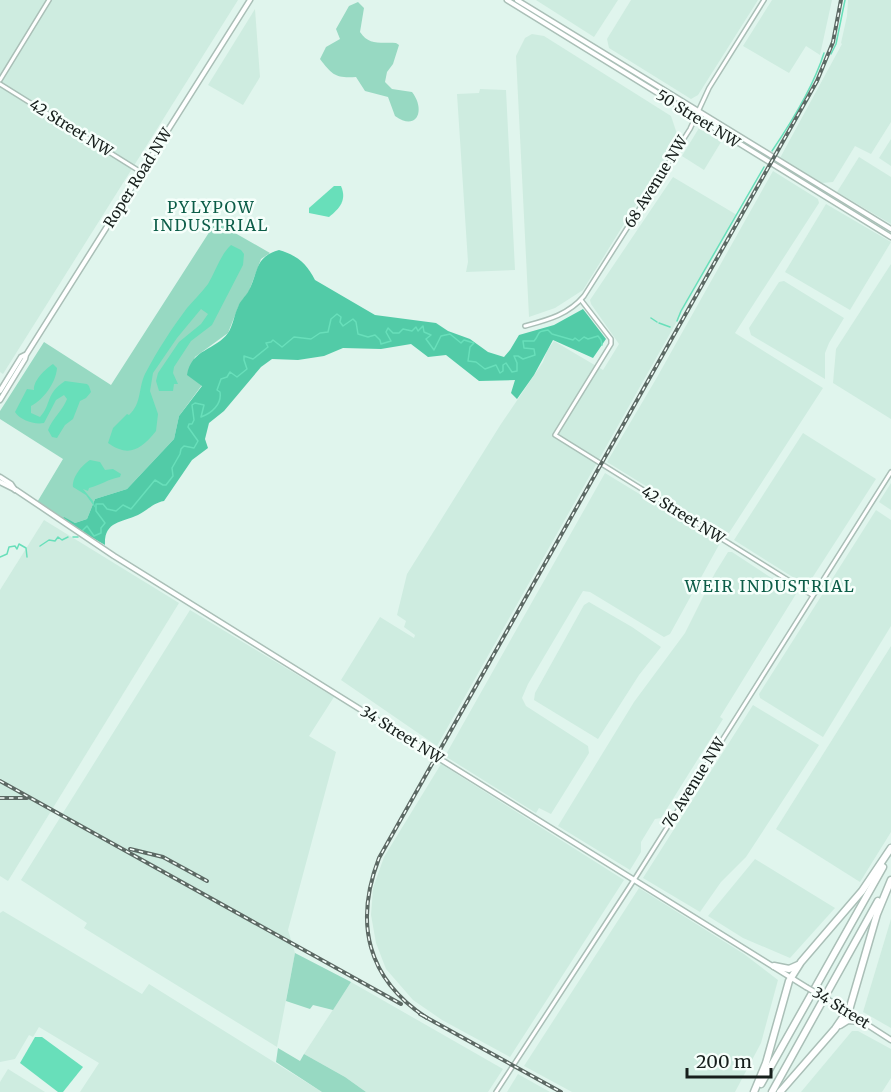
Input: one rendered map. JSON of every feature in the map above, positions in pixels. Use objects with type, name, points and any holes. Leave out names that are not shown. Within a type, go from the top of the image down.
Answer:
[{"type":"highway","points":[[756,1092],[786,987],[791,977],[855,901],[891,848]]},
{"type":"highway","points":[[756,1092],[891,853]]},
{"type":"highway","points":[[772,1092],[891,880]]},
{"type":"highway","points":[[780,1092],[847,1012],[852,1002],[877,914],[891,880]]},
{"type":"highway","points":[[774,966],[789,969],[801,963]]},
{"type":"highway","points":[[835,1029],[848,1020],[862,1021]]},
{"type":"main road","name":"Roper Road NW","points":[[0,400],[26,359],[26,355],[250,0]]},
{"type":"main road","name":"50 Street NW","points":[[507,0],[891,237]]},
{"type":"main road","name":"50 Street NW","points":[[517,0],[891,229]]},
{"type":"main road","name":"Roper Road NW","points":[[0,391],[21,357],[26,355]]},
{"type":"main road","name":"34 Street NW","points":[[0,477],[16,490]]},
{"type":"main road","name":"34 Street NW","points":[[0,482],[16,490],[114,556],[791,977]]},
{"type":"main road","name":"34 Street","points":[[791,977],[891,1040]]},
{"type":"street","points":[[0,82],[49,0]]},
{"type":"street","name":"68 Avenue NW","points":[[581,300],[690,129],[719,71],[764,0]]},
{"type":"street","name":"42 Street NW","points":[[0,82],[142,172]]},
{"type":"street","points":[[525,327],[559,315],[581,300]]},
{"type":"street","name":"42 Street NW","points":[[581,300],[612,342],[555,435],[812,595]]},
{"type":"street","name":"76 Avenue NW","points":[[496,1092],[634,879],[891,472]]},
{"type":"shaded area","points":[[0,0],[238,0],[3,374],[0,372]]},
{"type":"shaded area","points":[[536,0],[618,0],[594,37]]},
{"type":"shaded area","points":[[631,0],[758,0],[698,95],[691,99],[609,48],[607,39]]},
{"type":"shaded area","points":[[772,0],[832,0],[820,55],[806,46],[789,73],[743,46]]},
{"type":"shaded area","points":[[848,0],[891,0],[891,122],[871,154],[855,146],[833,182],[822,183],[780,158],[842,44]]},
{"type":"shaded area","points":[[358,2],[364,8],[360,32],[371,41],[399,45],[385,82],[392,89],[412,92],[419,112],[414,120],[409,122],[395,116],[388,97],[365,91],[356,77],[335,75],[320,59],[326,47],[340,39],[336,29],[349,6]]},
{"type":"shaded area","points":[[255,9],[260,77],[243,105],[208,85]]},
{"type":"shaded area","points":[[532,34],[544,36],[671,116],[678,137],[583,290],[555,308],[529,317],[516,56],[525,38]]},
{"type":"shaded area","points":[[480,89],[506,90],[515,270],[466,272],[468,262],[457,94],[479,93]]},
{"type":"shaded area","points":[[699,128],[721,142],[704,170],[682,156]]},
{"type":"shaded area","points":[[891,139],[891,166],[879,158]]},
{"type":"shaded area","points":[[859,157],[891,177],[891,224],[837,192]]},
{"type":"shaded area","points":[[773,171],[818,199],[819,203],[735,333],[823,388],[727,536],[607,462]]},
{"type":"shaded area","points":[[673,177],[737,215],[437,746],[341,680],[380,617],[414,638],[415,635],[404,627],[406,621],[397,615],[407,574],[501,424],[543,362],[554,341],[603,370],[619,344],[590,300]]},
{"type":"shaded area","points":[[334,186],[341,186],[343,191],[343,200],[336,210],[329,217],[309,213],[309,208]]},
{"type":"shaded area","points":[[826,204],[891,242],[850,310],[785,272]]},
{"type":"shaded area","points":[[217,220],[270,253],[261,259],[249,291],[239,305],[228,333],[195,357],[188,375],[202,385],[179,416],[174,439],[127,489],[95,499],[87,519],[75,523],[64,518],[62,520],[36,504],[63,459],[0,419],[0,411],[44,342],[111,385]]},
{"type":"shaded area","points":[[231,245],[244,254],[243,265],[212,325],[191,341],[174,367],[173,373],[178,384],[174,384],[173,391],[159,391],[156,381],[158,373],[179,342],[201,324],[208,314],[201,309],[153,373],[150,391],[158,414],[156,431],[145,443],[134,450],[122,450],[108,443],[113,428],[136,406],[145,374],[165,340],[187,308],[208,284],[221,258]]},
{"type":"shaded area","points":[[279,250],[301,261],[315,280],[375,315],[436,323],[448,331],[470,339],[488,352],[504,357],[519,335],[554,325],[583,309],[606,339],[593,358],[553,340],[534,375],[517,399],[511,393],[515,380],[479,381],[446,355],[428,357],[411,344],[381,349],[343,348],[324,356],[298,360],[272,359],[261,367],[224,411],[209,423],[205,439],[208,448],[192,460],[164,501],[115,524],[107,531],[105,545],[62,520],[64,517],[75,523],[87,519],[95,499],[127,489],[174,439],[179,416],[202,386],[187,375],[189,366],[193,360],[228,333],[261,261]]},
{"type":"shaded area","points":[[891,264],[891,419],[833,383],[836,349]]},
{"type":"shaded area","points":[[784,281],[844,318],[825,353],[825,379],[751,335],[749,328],[779,282]]},
{"type":"shaded area","points":[[53,364],[57,368],[54,379],[44,395],[31,406],[31,413],[40,417],[54,390],[65,381],[87,384],[91,392],[80,401],[73,419],[65,425],[57,438],[52,437],[48,430],[67,399],[64,395],[56,400],[44,423],[28,421],[15,412],[27,389],[34,390],[37,379]]},
{"type":"shaded area","points":[[803,433],[876,479],[807,586],[734,540]]},
{"type":"shaded area","points":[[90,460],[100,462],[105,470],[113,469],[121,474],[120,477],[89,488],[88,491],[83,489],[93,501],[96,509],[86,495],[73,487],[78,472]]},
{"type":"shaded area","points":[[605,473],[720,543],[670,634],[664,637],[590,592],[583,591],[522,698],[526,706],[588,746],[589,753],[551,814],[539,808],[536,813],[445,756]]},
{"type":"shaded area","points":[[891,483],[891,510],[879,502]]},
{"type":"shaded area","points":[[876,510],[891,520],[891,626],[823,737],[760,698],[759,694]]},
{"type":"shaded area","points":[[44,520],[179,603],[8,881],[0,876],[0,590]]},
{"type":"shaded area","points":[[728,552],[732,552],[796,594],[720,717],[723,719],[661,818],[655,819],[641,842],[641,852],[630,870],[558,826],[634,702],[685,633]]},
{"type":"shaded area","points":[[589,602],[661,647],[639,675],[598,739],[534,700],[535,693],[584,605]]},
{"type":"shaded area","points":[[190,610],[334,697],[309,736],[336,752],[288,930],[295,953],[277,1047],[84,928],[87,923],[21,880]]},
{"type":"shaded area","points":[[891,646],[891,832],[860,882],[776,829]]},
{"type":"shaded area","points":[[753,705],[819,745],[746,857],[721,882],[700,912],[643,878]]},
{"type":"shaded area","points":[[441,764],[624,880],[510,1057],[442,1020],[413,1000],[386,969],[376,943],[371,915],[373,888],[384,857]]},
{"type":"shaded area","points":[[755,859],[835,908],[790,958],[743,938],[708,916]]},
{"type":"shaded area","points":[[639,888],[744,954],[778,980],[761,1043],[735,1092],[572,1092],[524,1066]]},
{"type":"shaded area","points":[[3,911],[142,994],[149,984],[322,1092],[80,1092],[99,1063],[39,1027],[33,1037],[29,1035],[15,1059],[0,1062],[0,913]]},
{"type":"shaded area","points":[[891,919],[891,1028],[863,1012]]},
{"type":"shaded area","points":[[295,953],[351,982],[333,1010],[313,1005],[310,1009],[286,1001]]},
{"type":"shaded area","points":[[351,982],[503,1069],[488,1092],[366,1092],[345,1077],[304,1054]]},
{"type":"shaded area","points":[[852,1031],[858,1031],[891,1049],[891,1078],[882,1092],[801,1092]]},
{"type":"shaded area","points":[[35,1037],[42,1037],[83,1067],[63,1092],[58,1092],[20,1063]]},
{"type":"shaded area","points":[[278,1048],[300,1061],[304,1054],[345,1077],[366,1092],[322,1092],[276,1062]]},
{"type":"shaded area","points":[[8,1069],[45,1092],[0,1092],[0,1082]]},
{"type":"shaded area","points":[[518,1074],[550,1092],[507,1092]]},
{"type":"waterway","points":[[831,54],[836,44],[845,0]]},
{"type":"waterway","points":[[772,151],[801,104],[824,53]]},
{"type":"waterway","points":[[677,321],[764,167]]},
{"type":"waterway","points":[[82,531],[87,526],[94,536],[101,533],[101,528],[105,523],[96,511],[96,504],[103,504],[107,509],[116,511],[123,505],[131,509],[155,480],[166,485],[173,476],[172,468],[181,449],[184,446],[194,448],[198,441],[188,427],[194,420],[192,405],[195,403],[204,405],[201,417],[209,413],[218,404],[220,392],[217,390],[221,379],[227,377],[230,372],[237,377],[247,369],[244,356],[253,359],[268,347],[266,343],[273,340],[282,347],[294,337],[311,339],[320,333],[328,332],[331,319],[337,314],[341,317],[340,322],[343,326],[353,319],[356,322],[358,334],[368,337],[375,335],[381,344],[391,341],[386,332],[388,328],[393,333],[399,333],[403,329],[412,331],[416,327],[418,331],[423,326],[424,332],[431,335],[426,339],[434,350],[441,336],[450,334],[461,343],[464,340],[474,343],[470,347],[468,361],[476,362],[485,369],[496,365],[500,373],[506,363],[512,372],[517,371],[514,356],[523,359],[535,355],[534,349],[524,348],[523,341],[534,341],[541,331],[548,330],[552,334],[573,340],[575,338],[579,341],[584,337],[588,339],[598,336],[602,345]]},
{"type":"waterway","points":[[651,318],[657,322]]},
{"type":"waterway","points":[[659,323],[670,327]]},
{"type":"waterway","points":[[40,546],[49,540],[55,541],[58,537],[62,540],[68,537]]},
{"type":"waterway","points":[[73,537],[78,537]]},
{"type":"waterway","points":[[0,557],[7,554],[9,547],[15,546],[17,549],[19,544],[26,548],[27,557]]},
{"type":"railway","points":[[427,1018],[407,1003],[391,986],[371,948],[367,927],[368,905],[371,882],[379,858],[817,81],[833,42],[841,0]]},
{"type":"railway","points":[[0,781],[401,1004]]},
{"type":"railway","points":[[0,798],[27,798]]},
{"type":"railway","points":[[130,849],[163,857],[207,881]]},
{"type":"railway","points":[[420,1014],[561,1092]]},
{"type":"district","name":"PYLYPOW INDUSTRIAL","points":[[211,216]]},
{"type":"district","name":"WEIR INDUSTRIAL","points":[[770,586]]}]
